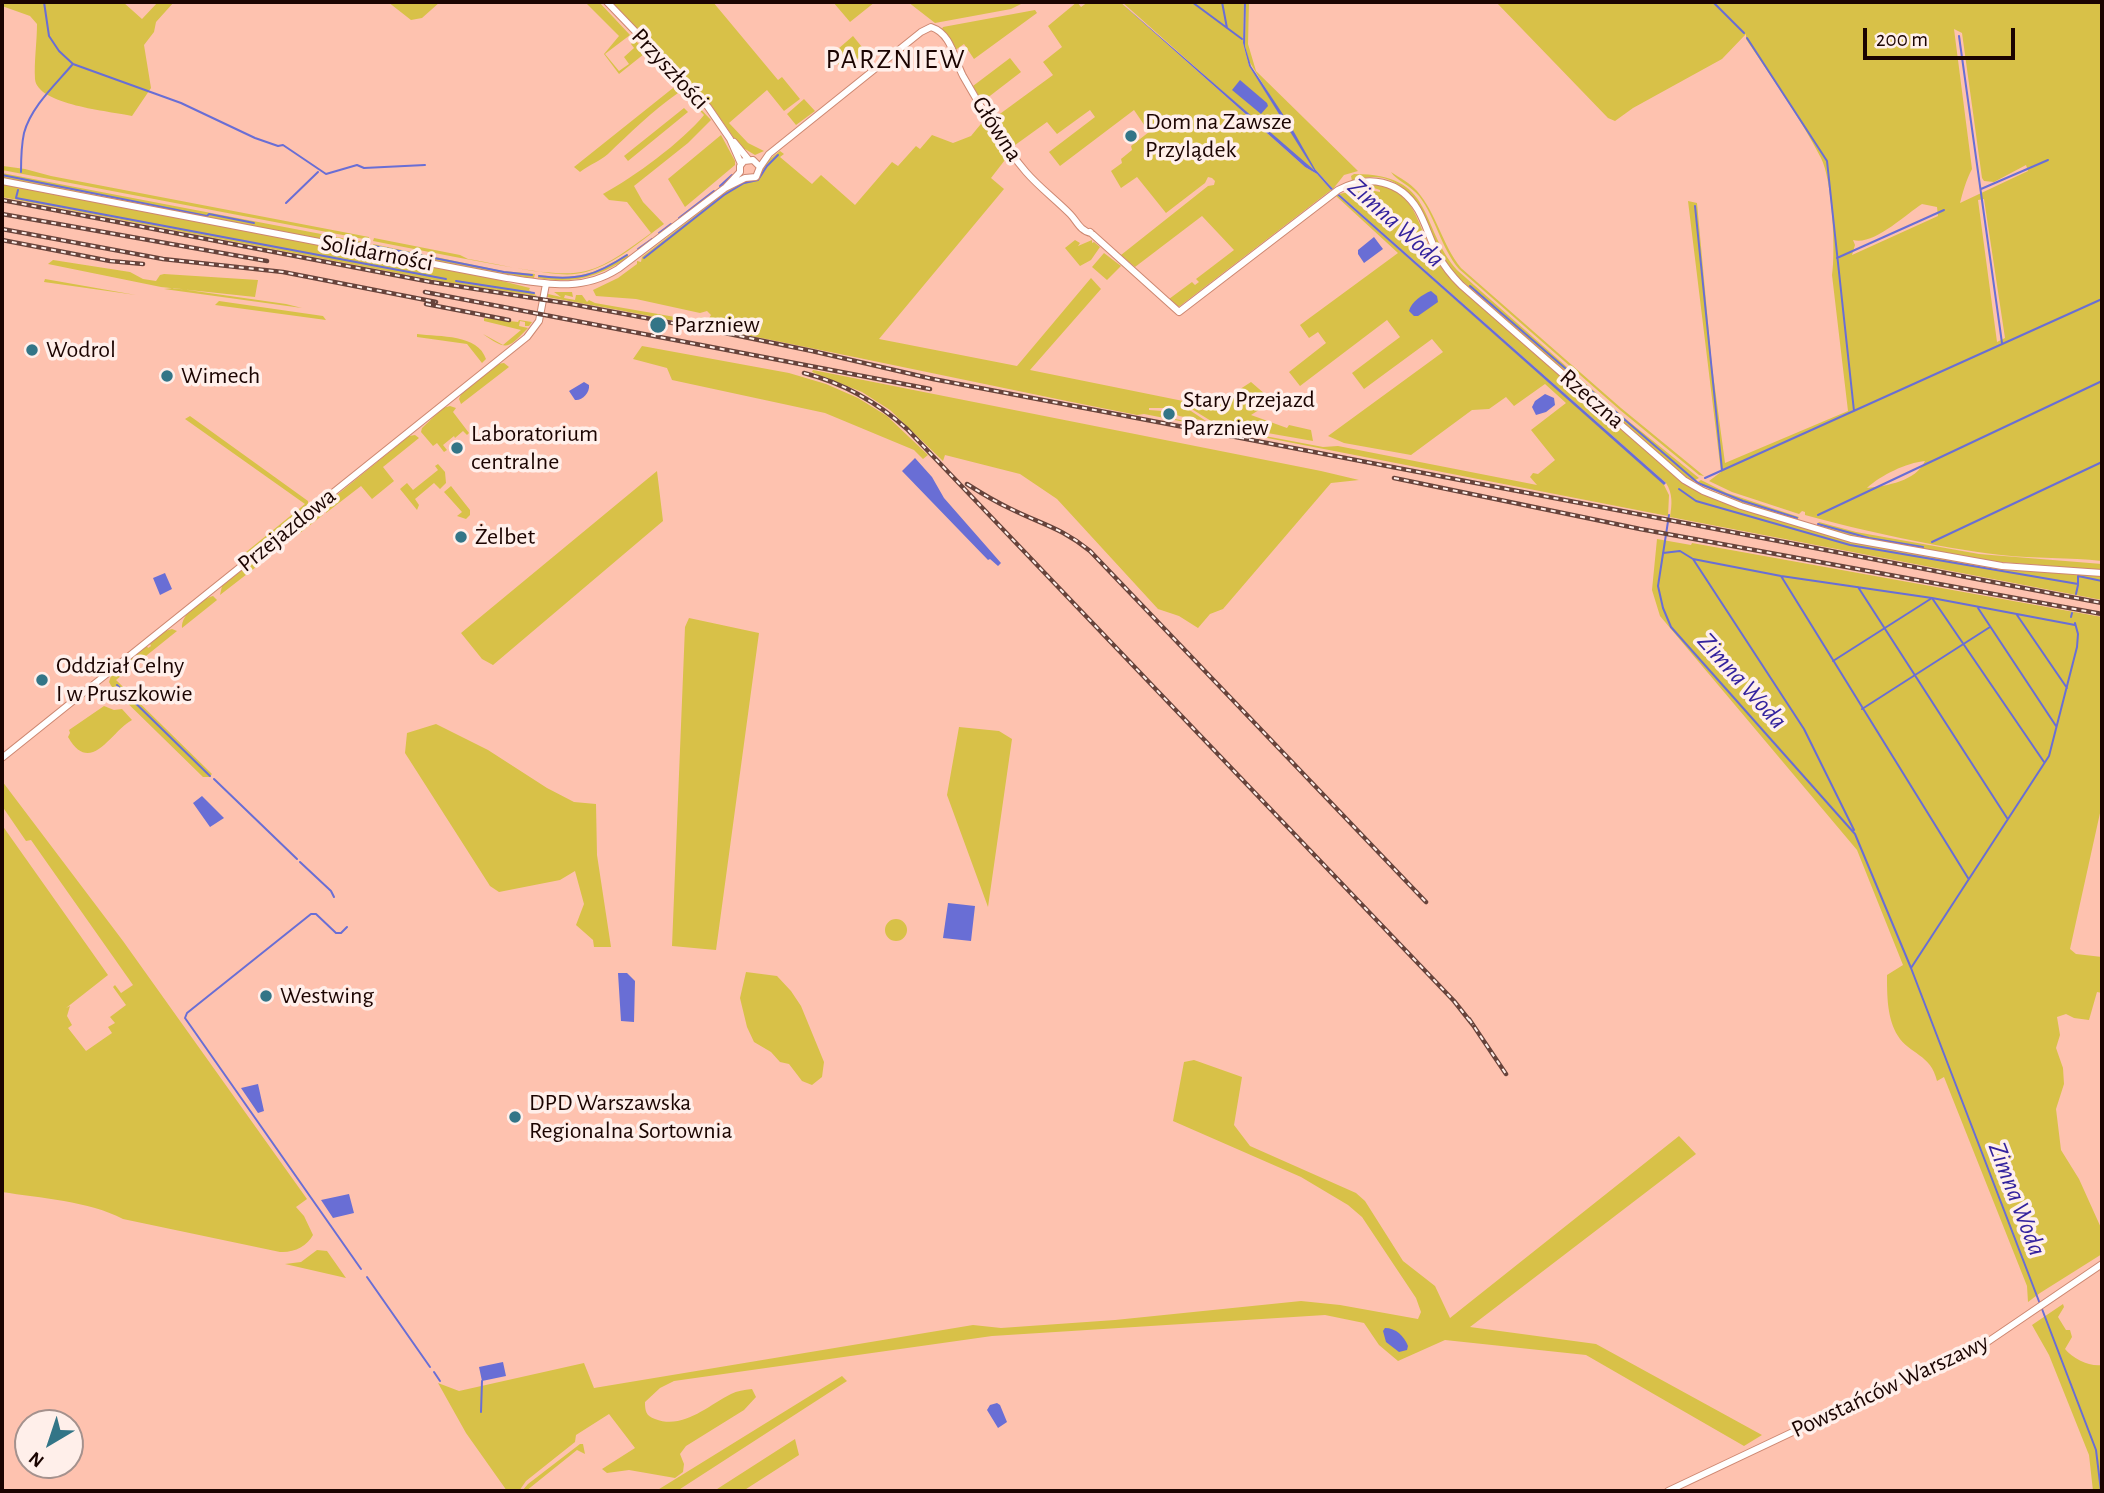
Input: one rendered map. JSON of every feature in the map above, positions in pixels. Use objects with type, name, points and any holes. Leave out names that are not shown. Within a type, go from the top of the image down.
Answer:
[{"type":"street","name":"Przyszłości","points":[[607,2],[708,107],[730,139],[760,167]]},
{"type":"street","name":"Główna","points":[[769,154],[923,30],[929,27],[937,30],[948,41],[963,76],[1006,146],[1027,173],[1179,312]]},
{"type":"street","name":"Przyszłości","points":[[730,139],[742,171]]},
{"type":"street","points":[[769,154],[756,177],[751,179],[742,171],[751,160],[769,154]]},
{"type":"street","name":"Solidarności","points":[[2,181],[546,284],[576,285],[608,275],[643,252],[725,188],[742,171]]},
{"type":"street","name":"Rzeczna","points":[[1179,312],[1335,192],[1355,182],[1373,180],[1389,184],[1401,191],[1417,209],[1438,254],[1457,280],[1653,453],[1698,488],[1741,506],[1851,539],[2002,566],[2102,573]]},
{"type":"street","name":"Przejazdowa","points":[[2,758],[527,337],[539,321],[546,284]]},
{"type":"street","name":"Powstańców Warszawy","points":[[1668,1491],[1899,1381],[1983,1345],[2102,1264]]},
{"type":"shaded area","points":[[2,2],[123,2],[142,19],[158,2],[174,2],[156,22],[154,32],[144,45],[151,88],[132,116],[61,101],[39,88],[35,79],[37,24],[30,16],[2,6]]},
{"type":"shaded area","points":[[388,2],[440,2],[422,18],[411,20]]},
{"type":"shaded area","points":[[585,2],[599,2],[630,35],[605,54],[619,71],[629,64],[624,57],[634,48],[631,44],[635,40],[711,120],[688,143],[634,186],[643,202],[664,224],[627,251],[607,264],[586,272],[559,274],[528,270],[559,273],[586,271],[620,255],[651,233],[627,202],[609,200],[603,194],[657,158],[704,115],[644,54],[619,74],[604,54],[619,36]]},
{"type":"shaded area","points":[[610,2],[713,2],[778,80],[782,77],[800,99],[784,111],[767,90],[729,123],[748,143],[764,151],[755,155],[745,149],[743,151],[706,98]]},
{"type":"shaded area","points":[[833,2],[875,2],[850,22]]},
{"type":"shaded area","points":[[908,2],[1025,2],[1011,9],[935,23]]},
{"type":"shaded area","points":[[1077,2],[1081,7],[1088,2],[1120,2],[1305,167],[1317,174],[1331,190],[1180,306],[1169,299],[1192,282],[1195,285],[1199,282],[1196,279],[1234,250],[1202,216],[1135,267],[1121,255],[1208,186],[1214,185],[1212,178],[1208,177],[1205,183],[1166,213],[1137,177],[1121,188],[1111,171],[1122,163],[1121,159],[1132,150],[1131,146],[1149,132],[1134,110],[1060,166],[1049,152],[1095,117],[1090,110],[1057,134],[1047,122],[1011,148],[993,119],[1053,75],[1043,62],[1062,47],[1048,26]]},
{"type":"shaded area","points":[[1120,2],[1314,170],[1249,66],[1243,43],[1246,2],[1245,46],[1251,66],[1315,169],[1333,189],[1331,190],[1317,174],[1305,167]]},
{"type":"shaded area","points":[[1122,2],[1244,2],[1243,43],[1249,66],[1313,166],[1249,61],[1245,46],[1246,2],[1249,2],[1248,44],[1256,71],[1358,171],[1344,175],[1333,189],[1315,169],[1310,169]]},
{"type":"shaded area","points":[[1496,2],[2102,2],[2102,561],[2001,555],[1900,538],[1805,515],[1802,511],[1799,514],[1732,492],[1709,481],[1721,472],[1688,201],[1697,203],[1712,366],[1725,463],[1848,411],[1832,275],[1832,215],[1825,168],[1804,127],[1746,39],[1746,34],[1722,59],[1633,108],[1615,121],[1608,118]],"holes":[[[1954,29],[1962,33],[1982,178],[1984,181],[1994,182],[2026,165],[2028,171],[1960,203],[1972,169]],[[1984,199],[2005,338],[1997,342],[1978,200]],[[1922,204],[1937,207],[1938,216],[1852,255],[1855,245],[1853,240],[1870,238]],[[1925,461],[1921,468],[1908,478],[1867,488],[1894,470]]]},
{"type":"shaded area","points":[[1035,10],[1037,13],[974,59],[964,44],[954,51],[942,29],[943,27]]},
{"type":"shaded area","points":[[853,36],[866,52],[843,70],[831,55]]},
{"type":"shaded area","points":[[1010,58],[1021,72],[982,102],[973,86]]},
{"type":"shaded area","points":[[1240,80],[1267,103],[1268,106],[1261,114],[1232,90]]},
{"type":"shaded area","points":[[673,88],[678,93],[608,154],[580,172],[574,167]]},
{"type":"shaded area","points":[[804,99],[815,111],[796,125],[787,114]]},
{"type":"shaded area","points":[[684,108],[688,112],[628,161],[624,156]]},
{"type":"shaded area","points":[[985,119],[1008,156],[991,178],[1004,189],[879,339],[1017,366],[1091,278],[1101,289],[1030,370],[1188,402],[1188,409],[1206,421],[1179,416],[1167,408],[1149,408],[1163,411],[1164,415],[1170,418],[1323,447],[1338,446],[1537,485],[1530,477],[1555,460],[1531,430],[1566,403],[1545,384],[1514,406],[1506,397],[1489,409],[1472,410],[1411,455],[1344,443],[1328,436],[1443,352],[1432,339],[1364,389],[1352,373],[1400,337],[1387,320],[1300,386],[1289,372],[1326,343],[1318,332],[1309,338],[1300,325],[1398,253],[1337,195],[1663,483],[1669,495],[1668,516],[1144,414],[1137,415],[769,339],[547,297],[548,294],[561,297],[554,292],[572,292],[573,297],[565,295],[564,298],[575,300],[576,295],[582,295],[587,302],[589,300],[698,321],[700,317],[708,320],[711,315],[707,311],[700,313],[636,299],[596,296],[593,290],[618,278],[637,264],[637,261],[641,262],[642,257],[728,190],[742,181],[757,179],[765,163],[780,151],[784,154],[780,157],[812,184],[821,175],[855,205],[892,162],[898,166],[916,146],[920,149],[932,135],[953,143],[971,136]]},
{"type":"shaded area","points":[[721,135],[735,165],[685,207],[668,179]]},
{"type":"shaded area","points":[[3,166],[369,237],[369,240],[2,170]]},
{"type":"shaded area","points":[[1391,172],[1417,191],[1424,200],[1461,268],[1621,408],[1704,476],[1699,475],[1620,410],[1459,269],[1419,196]]},
{"type":"shaded area","points":[[2,173],[368,243],[363,247],[4,178]]},
{"type":"shaded area","points":[[1351,176],[1380,176],[1399,183],[1412,193],[1422,205],[1445,253],[1457,270],[1627,420],[1699,478],[1693,481],[1683,475],[1460,279],[1442,256],[1418,208],[1399,185],[1386,179],[1371,177],[1352,181]]},
{"type":"shaded area","points":[[2,183],[482,276],[530,288],[537,296],[439,281],[2,197]]},
{"type":"shaded area","points":[[1358,184],[1390,188],[1400,194],[1414,212],[1436,260],[1452,279],[1681,480],[1744,510],[1854,543],[1975,564],[2102,575],[2102,600],[1670,517],[1671,499],[1666,483],[1339,194],[1364,189],[1380,192],[1368,186],[1354,187]]},
{"type":"shaded area","points":[[1337,195],[1666,483],[1664,485]]},
{"type":"shaded area","points":[[1374,237],[1383,249],[1364,263],[1358,250]]},
{"type":"shaded area","points":[[374,238],[495,264],[473,260],[373,241]]},
{"type":"shaded area","points":[[1075,240],[1080,243],[1078,246],[1092,240],[1092,243],[1100,247],[1091,260],[1080,266],[1065,248]]},
{"type":"shaded area","points":[[373,244],[503,271],[535,274],[534,278],[501,274],[375,250]]},
{"type":"shaded area","points":[[1104,253],[1121,266],[1107,280],[1092,267]]},
{"type":"shaded area","points":[[627,254],[629,257],[618,264],[586,277],[563,280],[538,278],[538,275],[563,277],[585,274],[605,267]]},
{"type":"shaded area","points":[[53,260],[130,272],[143,279],[156,281],[164,274],[258,280],[255,297],[161,287],[48,264]]},
{"type":"shaded area","points":[[45,279],[136,295],[44,282]]},
{"type":"shaded area","points":[[174,288],[286,304],[302,308],[164,289]]},
{"type":"shaded area","points":[[1431,291],[1437,296],[1438,302],[1414,316],[1409,311],[1412,304]]},
{"type":"shaded area","points":[[219,301],[323,316],[326,320],[215,305]]},
{"type":"shaded area","points":[[484,318],[518,322],[519,320],[532,322],[525,326],[525,322],[520,321],[519,326],[528,328],[511,344],[503,345],[521,330],[484,321]]},
{"type":"shaded area","points":[[417,334],[467,341],[482,351],[486,359],[482,363],[467,344],[417,337]]},
{"type":"shaded area","points":[[642,346],[789,373],[826,384],[858,398],[887,416],[928,455],[923,459],[914,450],[825,413],[672,380],[667,368],[633,359]]},
{"type":"shaded area","points":[[504,363],[509,367],[461,404],[461,394],[497,364]]},
{"type":"shaded area","points":[[813,370],[1359,480],[1331,483],[1223,609],[1210,614],[1198,628],[1179,616],[1158,609],[1057,499],[1020,474],[945,455],[943,461],[890,410],[862,392],[812,372]]},
{"type":"shaded area","points":[[584,382],[589,385],[587,394],[575,400],[569,391]]},
{"type":"shaded area","points":[[1251,382],[1273,401],[1251,415],[1287,428],[1289,425],[1311,430],[1313,441],[1216,424],[1190,408],[1190,403],[1211,408]]},
{"type":"shaded area","points":[[1545,394],[1554,398],[1555,405],[1536,415],[1532,407],[1535,401]]},
{"type":"shaded area","points":[[443,408],[456,408],[453,412],[469,433],[467,435],[463,431],[455,438],[454,436],[443,445],[447,450],[444,452],[437,443],[433,446],[421,432]]},
{"type":"shaded area","points":[[190,416],[308,501],[308,506],[239,560],[237,557],[305,504],[185,419]]},
{"type":"shaded area","points":[[415,435],[419,438],[383,467],[394,481],[372,499],[361,486],[326,513],[327,503],[409,436]]},
{"type":"shaded area","points":[[915,458],[932,477],[944,498],[1001,563],[998,566],[988,560],[902,471]]},
{"type":"shaded area","points":[[438,464],[445,472],[446,483],[440,489],[434,483],[415,499],[419,505],[417,510],[400,489],[407,483],[413,490],[438,470],[435,466]]},
{"type":"shaded area","points":[[657,471],[663,521],[493,665],[482,659],[461,633]]},
{"type":"shaded area","points":[[1701,480],[1727,493],[1799,517],[1797,520],[1743,503],[1696,483]]},
{"type":"shaded area","points":[[451,486],[470,510],[466,519],[457,516],[462,512],[444,492]]},
{"type":"shaded area","points":[[317,512],[323,515],[220,595],[222,586]]},
{"type":"shaded area","points":[[1819,522],[1856,532],[1979,554],[2102,564],[2102,570],[1988,561],[1848,535],[1816,526]]},
{"type":"shaded area","points":[[1657,539],[1691,545],[1692,543],[2102,617],[2102,804],[2070,949],[2076,954],[2102,957],[2102,993],[2097,992],[2089,1020],[2066,1014],[2057,1017],[2060,1035],[2056,1048],[2063,1068],[2064,1084],[2056,1109],[2061,1150],[2079,1179],[2102,1230],[2102,1254],[2028,1302],[2027,1286],[1944,1077],[1937,1081],[1930,1065],[1903,1042],[1892,1022],[1887,975],[1903,965],[1857,850],[1660,616],[1652,590]]},
{"type":"shaded area","points":[[165,573],[172,589],[160,595],[153,578]]},
{"type":"shaded area","points":[[213,596],[217,600],[182,628],[192,608]]},
{"type":"shaded area","points":[[689,618],[759,633],[716,950],[672,946],[685,627]]},
{"type":"shaded area","points":[[165,631],[177,631],[116,680],[212,774],[209,777],[203,777],[109,682],[112,673],[147,646],[151,646]]},
{"type":"shaded area","points":[[104,706],[114,710],[122,709],[132,720],[101,748],[85,753],[76,748],[68,737],[69,730]]},
{"type":"shaded area","points":[[436,724],[488,750],[574,802],[596,804],[597,855],[611,947],[594,947],[593,940],[576,925],[584,904],[575,871],[560,880],[499,892],[490,886],[405,753],[407,733]]},
{"type":"shaded area","points":[[959,727],[999,731],[1012,739],[988,907],[947,795]]},
{"type":"shaded area","points":[[2,781],[123,941],[307,1199],[296,1207],[304,1216],[313,1235],[304,1245],[295,1250],[280,1252],[123,1219],[80,1204],[2,1192],[2,825],[108,975],[66,1008],[70,1006],[67,1016],[72,1025],[68,1028],[86,1051],[112,1033],[108,1027],[115,1023],[110,1017],[126,1005],[113,987],[115,985],[121,993],[133,985],[31,840],[26,841],[2,806]]},
{"type":"shaded area","points":[[202,796],[224,818],[210,827],[193,803]]},
{"type":"shaded area","points":[[948,903],[975,906],[971,941],[943,938]]},
{"type":"shaded area","points":[[896,919],[904,922],[907,930],[904,938],[896,941],[888,938],[885,930],[888,922]]},
{"type":"shaded area","points":[[746,972],[777,976],[801,1006],[824,1062],[822,1077],[812,1085],[802,1081],[789,1064],[780,1062],[771,1052],[754,1042],[747,1027],[740,998]]},
{"type":"shaded area","points":[[618,973],[627,973],[635,981],[634,1022],[621,1021]]},
{"type":"shaded area","points":[[1194,1060],[1242,1077],[1234,1125],[1250,1146],[1356,1193],[1365,1201],[1403,1261],[1435,1286],[1450,1318],[1679,1136],[1696,1154],[1470,1327],[1596,1344],[1762,1435],[1744,1446],[1586,1355],[1445,1340],[1398,1361],[1379,1345],[1364,1323],[1325,1315],[992,1336],[674,1381],[660,1388],[645,1402],[648,1415],[665,1422],[675,1421],[694,1415],[736,1392],[752,1389],[756,1397],[744,1410],[686,1446],[680,1454],[684,1464],[683,1472],[675,1478],[629,1470],[607,1473],[602,1469],[635,1448],[609,1414],[576,1435],[575,1442],[526,1481],[519,1491],[507,1491],[466,1433],[438,1383],[459,1391],[584,1363],[594,1388],[973,1325],[1001,1328],[1115,1320],[1301,1301],[1418,1319],[1421,1312],[1416,1298],[1362,1217],[1348,1205],[1301,1177],[1173,1121],[1184,1062]]},
{"type":"shaded area","points":[[258,1084],[264,1111],[258,1113],[241,1088]]},
{"type":"shaded area","points":[[349,1194],[354,1213],[333,1218],[321,1200]]},
{"type":"shaded area","points":[[317,1250],[327,1251],[346,1278],[285,1264],[301,1262]]},
{"type":"shaded area","points":[[2063,1304],[2058,1317],[2066,1330],[2070,1330],[2072,1337],[2065,1349],[2082,1362],[2102,1365],[2102,1491],[2093,1491],[2089,1455],[2049,1355],[2032,1325]]},
{"type":"shaded area","points":[[1385,1328],[1393,1329],[1402,1336],[1408,1346],[1407,1350],[1399,1352],[1386,1342],[1383,1331]]},
{"type":"shaded area","points":[[503,1362],[506,1376],[482,1381],[479,1367]]},
{"type":"shaded area","points":[[842,1376],[847,1381],[677,1491],[656,1491]]},
{"type":"shaded area","points":[[997,1403],[1007,1422],[998,1428],[987,1410],[990,1405]]},
{"type":"shaded area","points":[[795,1439],[799,1455],[743,1491],[714,1491]]},
{"type":"shaded area","points":[[583,1444],[585,1454],[577,1450],[526,1491],[522,1491],[528,1484]]},
{"type":"waterway","points":[[44,2],[49,36],[59,51],[73,64],[181,103],[255,138],[278,146],[283,145],[326,174],[357,165],[364,168],[425,165]]},
{"type":"waterway","points":[[1192,2],[1242,39]]},
{"type":"waterway","points":[[1222,2],[1227,28]]},
{"type":"waterway","points":[[1713,2],[1744,33]]},
{"type":"waterway","points":[[1959,36],[2002,343]]},
{"type":"waterway","points":[[1747,38],[1827,161],[1854,411]]},
{"type":"waterway","points":[[21,172],[22,143],[27,123],[44,97],[72,65]]},
{"type":"waterway","points":[[644,258],[724,195],[744,183],[758,180],[778,155]]},
{"type":"waterway","points":[[1981,189],[2048,160]]},
{"type":"waterway","points":[[286,203],[318,172]]},
{"type":"waterway","points":[[2,175],[254,223]]},
{"type":"waterway","points":[[720,186],[732,175]]},
{"type":"waterway","points":[[18,190],[16,198],[446,279]]},
{"type":"waterway","points":[[679,218],[714,191]]},
{"type":"waterway","points":[[1695,206],[1722,470]]},
{"type":"waterway","points":[[1837,258],[1944,210]]},
{"type":"waterway","points":[[659,233],[671,224]]},
{"type":"waterway","points":[[321,237],[366,245]]},
{"type":"waterway","points":[[638,249],[652,239]]},
{"type":"waterway","points":[[374,246],[504,272],[532,275]]},
{"type":"waterway","points":[[539,276],[564,278],[585,275],[605,268],[627,255]]},
{"type":"waterway","points":[[456,281],[534,293]]},
{"type":"waterway","points":[[1470,286],[1698,483],[1797,518]]},
{"type":"waterway","points":[[1705,478],[2102,299]]},
{"type":"waterway","points":[[1818,515],[2102,381]]},
{"type":"waterway","points":[[1932,542],[2102,462]]},
{"type":"waterway","points":[[1679,489],[1696,501],[1850,545],[2078,584],[2078,576],[2102,581]]},
{"type":"waterway","name":"Zimna Woda","points":[[1669,515],[1658,586],[1671,627],[1855,834],[1911,968],[2040,1304]]},
{"type":"waterway","points":[[1818,524],[1869,538],[1923,547]]},
{"type":"waterway","points":[[1663,553],[1680,551],[1693,559],[1804,729],[1854,830]]},
{"type":"waterway","points":[[1693,559],[1781,576],[1932,598],[2075,625]]},
{"type":"waterway","points":[[1781,576],[1968,878]]},
{"type":"waterway","points":[[2076,594],[2078,585]]},
{"type":"waterway","points":[[1858,587],[2007,818]]},
{"type":"waterway","points":[[1833,661],[1932,598],[2044,762]]},
{"type":"waterway","points":[[1978,608],[2056,726]]},
{"type":"waterway","points":[[2071,617],[2072,613]]},
{"type":"waterway","points":[[2017,615],[2067,688]]},
{"type":"waterway","points":[[1911,968],[2049,756],[2077,647],[2075,623]]},
{"type":"waterway","points":[[1862,709],[1990,627]]},
{"type":"waterway","points":[[117,685],[210,776]]},
{"type":"waterway","points":[[214,779],[297,859]]},
{"type":"waterway","points":[[300,862],[334,897]]},
{"type":"waterway","points":[[347,927],[341,933],[336,933],[316,914],[311,914],[187,1013],[185,1018],[361,1269]]},
{"type":"waterway","points":[[367,1277],[430,1367]]},
{"type":"waterway","name":"Zimna Woda","points":[[2042,1309],[2096,1450],[2101,1491]]},
{"type":"waterway","points":[[434,1372],[440,1381]]},
{"type":"waterway","points":[[481,1412],[482,1381]]},
{"type":"railway","points":[[2,200],[431,282],[710,330],[933,379],[2102,603]]},
{"type":"railway","points":[[2,214],[267,261]]},
{"type":"railway","points":[[2,229],[163,259],[283,272],[436,302]]},
{"type":"railway","points":[[2,240],[110,261],[143,264]]},
{"type":"railway","points":[[425,292],[930,389]]},
{"type":"railway","points":[[426,304],[509,320]]},
{"type":"railway","points":[[804,373],[859,395],[884,410],[907,429],[1454,1001],[1473,1025]]},
{"type":"railway","points":[[1394,478],[1640,529],[2102,614]]},
{"type":"railway","points":[[967,484],[1005,506],[1061,532],[1090,551],[1426,902]]},
{"type":"railway","points":[[1469,1019],[1506,1074]]},
{"type":"place","name":"Dom na Zawsze Przylądek","points":[[1131,136]]},
{"type":"place","name":"Parzniew","points":[[658,325]]},
{"type":"place","name":"Wodrol","points":[[32,350]]},
{"type":"place","name":"Wimech","points":[[167,376]]},
{"type":"place","name":"Stary Przejazd Parzniew","points":[[1169,414]]},
{"type":"place","name":"Laboratorium centralne","points":[[457,448]]},
{"type":"place","name":"Żelbet","points":[[461,537]]},
{"type":"place","name":"Oddział Celny I w Pruszkowie","points":[[42,680]]},
{"type":"place","name":"Westwing","points":[[266,996]]},
{"type":"place","name":"DPD Warszawska Regionalna Sortownia","points":[[515,1117]]},
{"type":"district","name":"PARZNIEW","points":[[896,60]]}]
